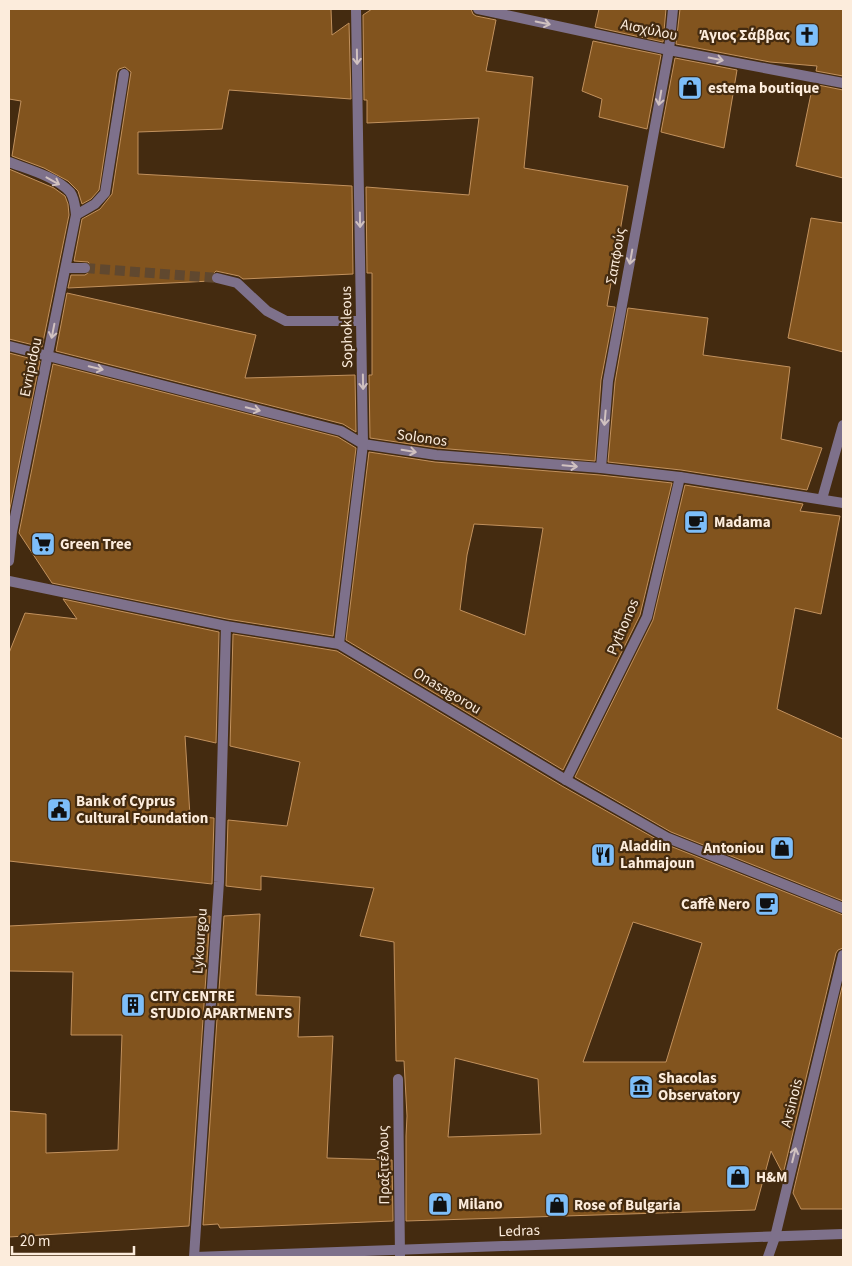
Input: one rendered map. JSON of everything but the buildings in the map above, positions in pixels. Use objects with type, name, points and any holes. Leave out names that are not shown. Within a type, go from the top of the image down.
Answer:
[{"type":"street","name":"Sophokleous","points":[[339,644],[364,444],[356,9]]},
{"type":"street","name":"Αισχύλου","points":[[478,9],[669,50],[843,83]]},
{"type":"street","name":"Σαπφούς","points":[[600,468],[608,381],[669,50],[673,9]]},
{"type":"street","points":[[76,215],[95,204],[105,193],[124,74]]},
{"type":"street","name":"Evripidou","points":[[9,162],[56,181],[70,192],[75,201],[76,215],[10,531],[9,561]]},
{"type":"street","points":[[66,268],[85,268]]},
{"type":"street","points":[[217,278],[237,284],[267,311],[286,321],[361,321]]},
{"type":"street","name":"Solonos","points":[[9,346],[341,431],[364,444],[436,455],[680,476],[843,503]]},
{"type":"street","points":[[822,499],[843,425]]},
{"type":"street","name":"Pythonos","points":[[566,780],[647,617],[680,476]]},
{"type":"street","name":"Onasagorou","points":[[9,581],[226,626],[339,644],[566,780],[668,838],[843,908]]},
{"type":"street","name":"Lykourgou","points":[[195,1257],[220,882],[226,626]]},
{"type":"street","name":"Arsinois","points":[[768,1257],[843,955]]},
{"type":"street","name":"Πραξιτέλους","points":[[398,1079],[400,1254]]},
{"type":"street","name":"Ledras","points":[[195,1257],[400,1254],[843,1234]]},
{"type":"tunnel","points":[[85,268],[217,278]]},
{"type":"place","name":"Άγιος Σάββας","points":[[807,35]]},
{"type":"place","name":"estema boutique","points":[[690,88]]},
{"type":"place","name":"Madama","points":[[696,522]]},
{"type":"place","name":"Green Tree","points":[[43,544]]},
{"type":"place","name":"Bank of Cyprus Cultural Foundation","points":[[59,810]]},
{"type":"place","name":"Antoniou","points":[[782,848]]},
{"type":"place","name":"Aladdin Lahmajoun","points":[[603,855]]},
{"type":"place","name":"Caffè Nero","points":[[767,904]]},
{"type":"place","name":"CITY CENTRE STUDIO APARTMENTS","points":[[133,1005]]},
{"type":"place","name":"Shacolas Observatory","points":[[641,1087]]},
{"type":"place","name":"H&M","points":[[738,1177]]},
{"type":"place","name":"Milano","points":[[440,1204]]},
{"type":"place","name":"Rose of Bulgaria","points":[[557,1205]]}]
